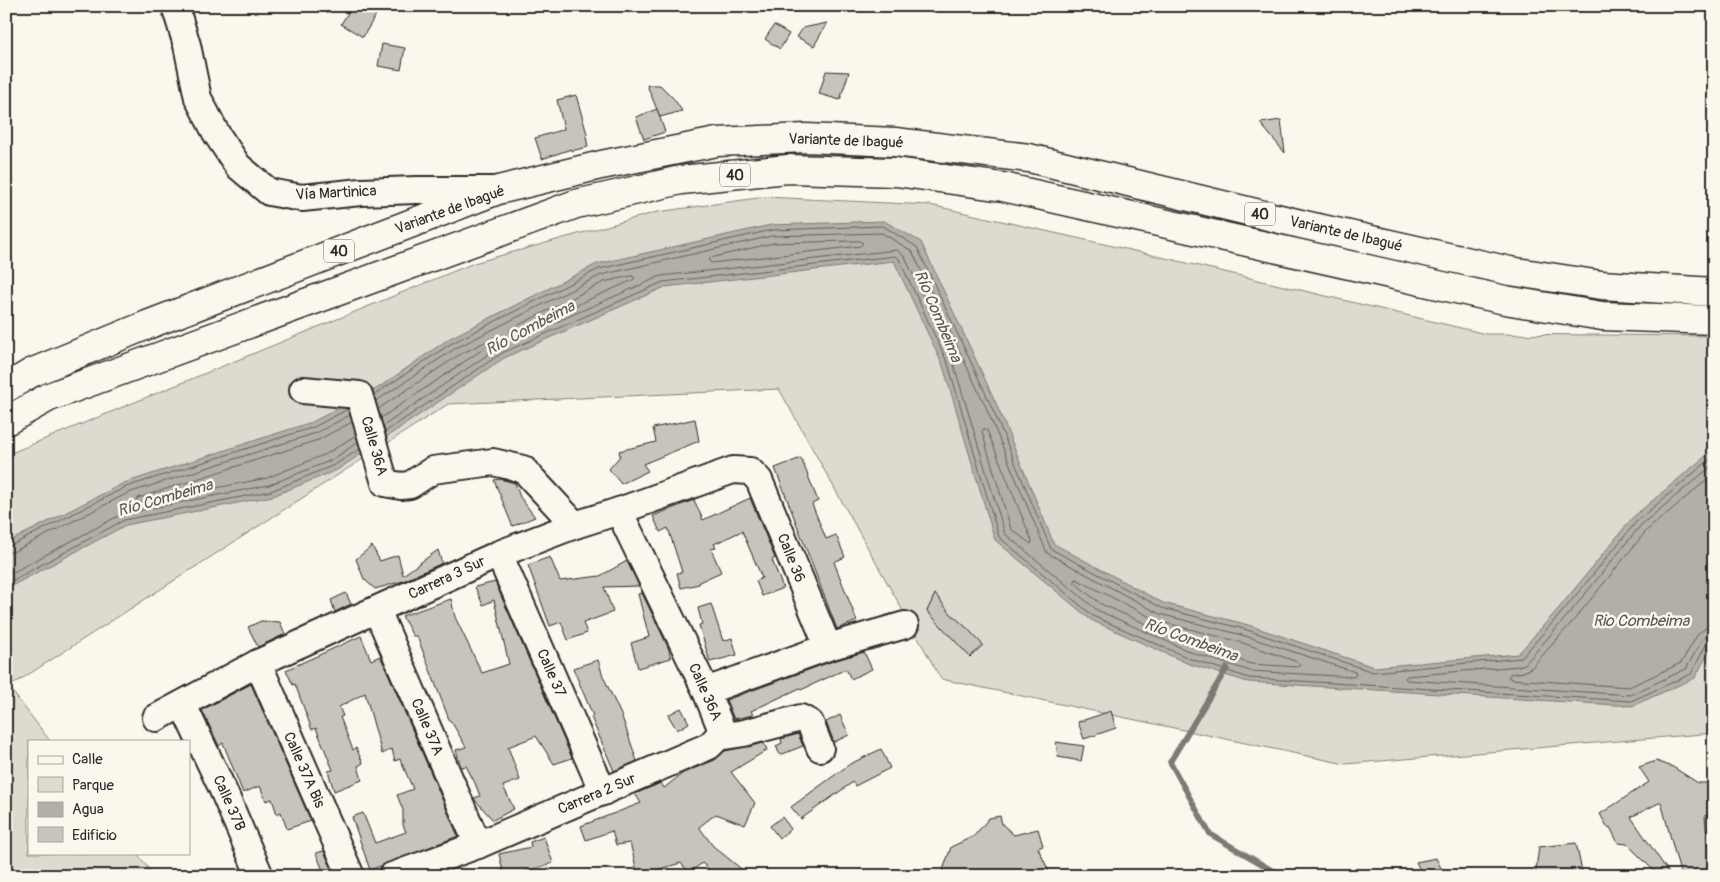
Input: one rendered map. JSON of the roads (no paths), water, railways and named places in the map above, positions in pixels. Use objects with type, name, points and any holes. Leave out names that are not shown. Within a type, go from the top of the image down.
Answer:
[{"type":"highway","name":"Variante de Ibagué","points":[[6,388],[31,373],[147,325],[498,190],[601,165],[717,142],[806,138],[895,142],[1029,158],[1305,225],[1510,271],[1601,285],[1714,292]]},
{"type":"highway","name":"Variante de Ibagué","points":[[6,421],[49,397],[576,204],[681,180],[788,169],[896,172],[1003,187],[1505,300],[1602,316],[1714,320]]},
{"type":"street","name":"Vía Martinica","points":[[175,6],[187,45],[198,98],[216,133],[238,166],[269,192],[302,198],[361,192],[498,190]]},
{"type":"street","name":"Calle 36A","points":[[303,390],[359,395],[384,484],[401,486],[410,484],[433,470],[493,462],[522,469],[575,525]]},
{"type":"street","name":"Carrera 3 Sur","points":[[156,718],[258,663],[499,554],[575,525],[733,470],[750,471]]},
{"type":"street","name":"Calle 36","points":[[750,471],[759,480],[828,647]]},
{"type":"street","name":"Calle 36A","points":[[619,511],[706,691],[721,728],[718,738]]},
{"type":"street","name":"Calle 37","points":[[499,554],[603,792]]},
{"type":"street","name":"Calle 37A","points":[[377,610],[478,845]]},
{"type":"street","points":[[706,691],[828,647],[905,625]]},
{"type":"street","name":"Calle 37A Bis","points":[[258,663],[350,876]]},
{"type":"street","name":"Calle 37B","points":[[182,705],[223,790],[260,876]]},
{"type":"street","name":"Carrera 2 Sur","points":[[392,876],[478,845],[709,746],[718,738],[801,718],[810,723],[820,748]]},
{"type":"water","name":"Rio Combeima","points":[[884,221],[921,242],[995,401],[1054,544],[1163,603],[1245,624],[1374,667],[1518,654],[1559,608],[1633,517],[1714,449],[1714,642],[1695,678],[1632,706],[1248,682],[1189,664],[1091,620],[995,540],[943,366],[894,261],[665,287],[504,358],[337,470],[273,496],[126,525],[6,589],[6,543],[124,483],[312,422],[378,388],[450,338],[597,264],[771,225]]},
{"type":"waterway","name":"Río Combeima","points":[[1227,668],[1170,762],[1210,834],[1282,876]]}]
